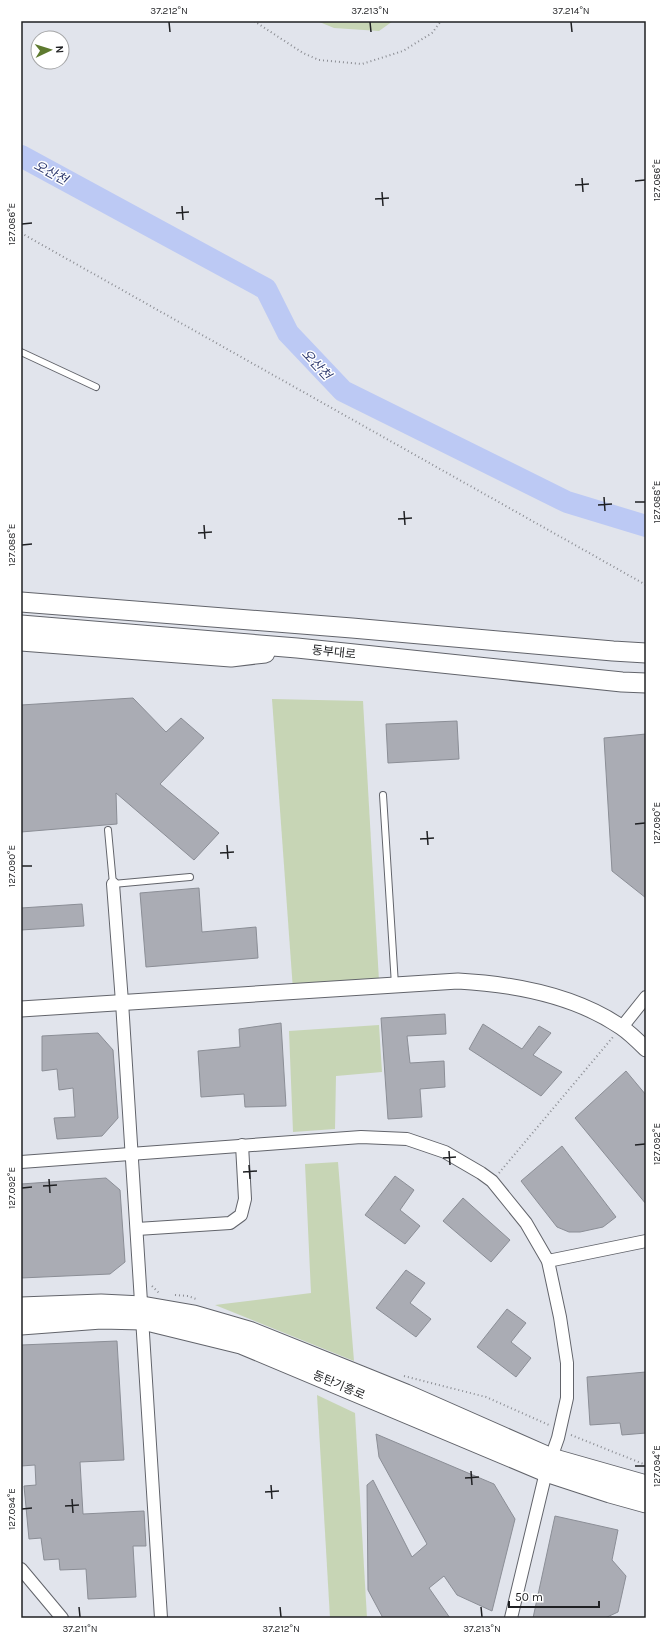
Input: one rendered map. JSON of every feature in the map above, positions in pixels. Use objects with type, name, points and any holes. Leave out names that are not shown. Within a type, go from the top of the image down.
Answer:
[{"type":"main road","points":[[21,589],[259,612],[352,628]]},
{"type":"main road","name":"동부대로","points":[[21,602],[646,653]]},
{"type":"main road","name":"동부대로","points":[[21,625],[297,648],[622,682],[646,683]]},
{"type":"main road","points":[[21,641],[231,657],[297,648]]},
{"type":"main road","name":"동탄기흥로","points":[[21,1307],[101,1304],[142,1313],[194,1315],[249,1331],[406,1394],[548,1465],[610,1493],[646,1503]]},
{"type":"main road","name":"동탄기흥로","points":[[21,1325],[101,1319],[142,1313]]},
{"type":"main road","name":"동탄기흥로","points":[[548,1465],[646,1485]]},
{"type":"street","points":[[113,884],[132,1152],[161,1618]]},
{"type":"street","points":[[21,1009],[458,981],[491,983],[515,986],[558,998],[602,1015],[622,1027],[646,1049]]},
{"type":"street","points":[[622,1027],[646,997]]},
{"type":"street","points":[[21,1162],[132,1152],[361,1137],[407,1139],[445,1152],[492,1181],[526,1223],[548,1261],[560,1317],[567,1363],[567,1398],[558,1438],[548,1465],[511,1618]]},
{"type":"street","points":[[137,1229],[230,1223],[241,1215],[246,1199],[242,1145]]},
{"type":"street","points":[[548,1261],[646,1241]]},
{"type":"street","points":[[21,1569],[62,1618]]},
{"type":"lane","points":[[21,352],[96,387]]},
{"type":"lane","points":[[383,795],[395,985]]},
{"type":"lane","points":[[108,830],[113,884],[190,877]]},
{"type":"path","points":[[254,21],[303,53],[320,60],[362,64],[403,51],[432,32],[441,21]]},
{"type":"path","points":[[21,233],[646,585]]},
{"type":"path","points":[[492,1181],[622,1027]]},
{"type":"green space","points":[[317,21],[393,21],[379,31],[334,28]]},
{"type":"green space","points":[[272,699],[363,701],[379,981],[293,990]]},
{"type":"green space","points":[[379,1025],[382,1072],[336,1076],[335,1129],[293,1132],[289,1031]]},
{"type":"green space","points":[[338,1162],[354,1361],[215,1305],[311,1293],[305,1164]]},
{"type":"green space","points":[[317,1395],[355,1413],[367,1618],[330,1618]]},
{"type":"building","points":[[133,698],[166,732],[181,718],[204,738],[160,784],[219,833],[194,860],[116,793],[117,824],[21,832],[21,705]]},
{"type":"building","points":[[457,721],[459,759],[388,763],[386,724]]},
{"type":"building","points":[[646,734],[646,898],[612,871],[604,738]]},
{"type":"building","points":[[199,888],[202,932],[256,927],[258,958],[146,967],[140,893]]},
{"type":"building","points":[[82,904],[84,926],[21,930],[21,908]]},
{"type":"building","points":[[445,1014],[446,1034],[407,1036],[410,1063],[444,1061],[445,1087],[420,1089],[422,1117],[388,1119],[381,1018]]},
{"type":"building","points":[[281,1023],[286,1106],[245,1107],[244,1094],[201,1097],[198,1051],[240,1047],[239,1029]]},
{"type":"building","points":[[483,1024],[522,1049],[539,1026],[551,1033],[533,1055],[562,1072],[541,1096],[469,1049]]},
{"type":"building","points":[[98,1033],[113,1050],[118,1118],[102,1136],[57,1139],[54,1118],[75,1117],[73,1088],[59,1090],[57,1069],[42,1071],[42,1036]]},
{"type":"building","points":[[626,1071],[646,1095],[646,1204],[575,1118]]},
{"type":"building","points":[[562,1146],[616,1217],[603,1227],[580,1232],[569,1232],[557,1227],[521,1181]]},
{"type":"building","points":[[395,1176],[414,1190],[400,1210],[420,1226],[405,1244],[365,1215]]},
{"type":"building","points":[[106,1178],[120,1190],[125,1262],[110,1274],[21,1278],[21,1184]]},
{"type":"building","points":[[463,1198],[510,1240],[491,1262],[443,1221]]},
{"type":"building","points":[[406,1270],[425,1283],[410,1303],[431,1319],[416,1337],[376,1308]]},
{"type":"building","points":[[507,1309],[526,1323],[511,1342],[531,1358],[516,1377],[477,1347]]},
{"type":"building","points":[[117,1341],[124,1460],[80,1462],[83,1514],[144,1511],[146,1546],[133,1546],[136,1597],[88,1599],[86,1569],[60,1570],[59,1559],[44,1560],[41,1538],[29,1539],[24,1486],[36,1485],[35,1465],[21,1466],[21,1345]]},
{"type":"building","points":[[646,1372],[646,1433],[622,1435],[620,1423],[590,1425],[587,1377]]},
{"type":"building","points":[[376,1434],[494,1484],[515,1519],[492,1611],[457,1595],[444,1576],[429,1588],[450,1618],[383,1618],[368,1590],[367,1485],[373,1480],[412,1557],[427,1544],[379,1457]]},
{"type":"building","points":[[555,1516],[618,1530],[612,1560],[626,1576],[618,1612],[605,1618],[533,1618]]},
{"type":"waterway","name":"오산천","points":[[21,156],[266,289],[288,333],[343,391],[567,502],[646,526]]}]
